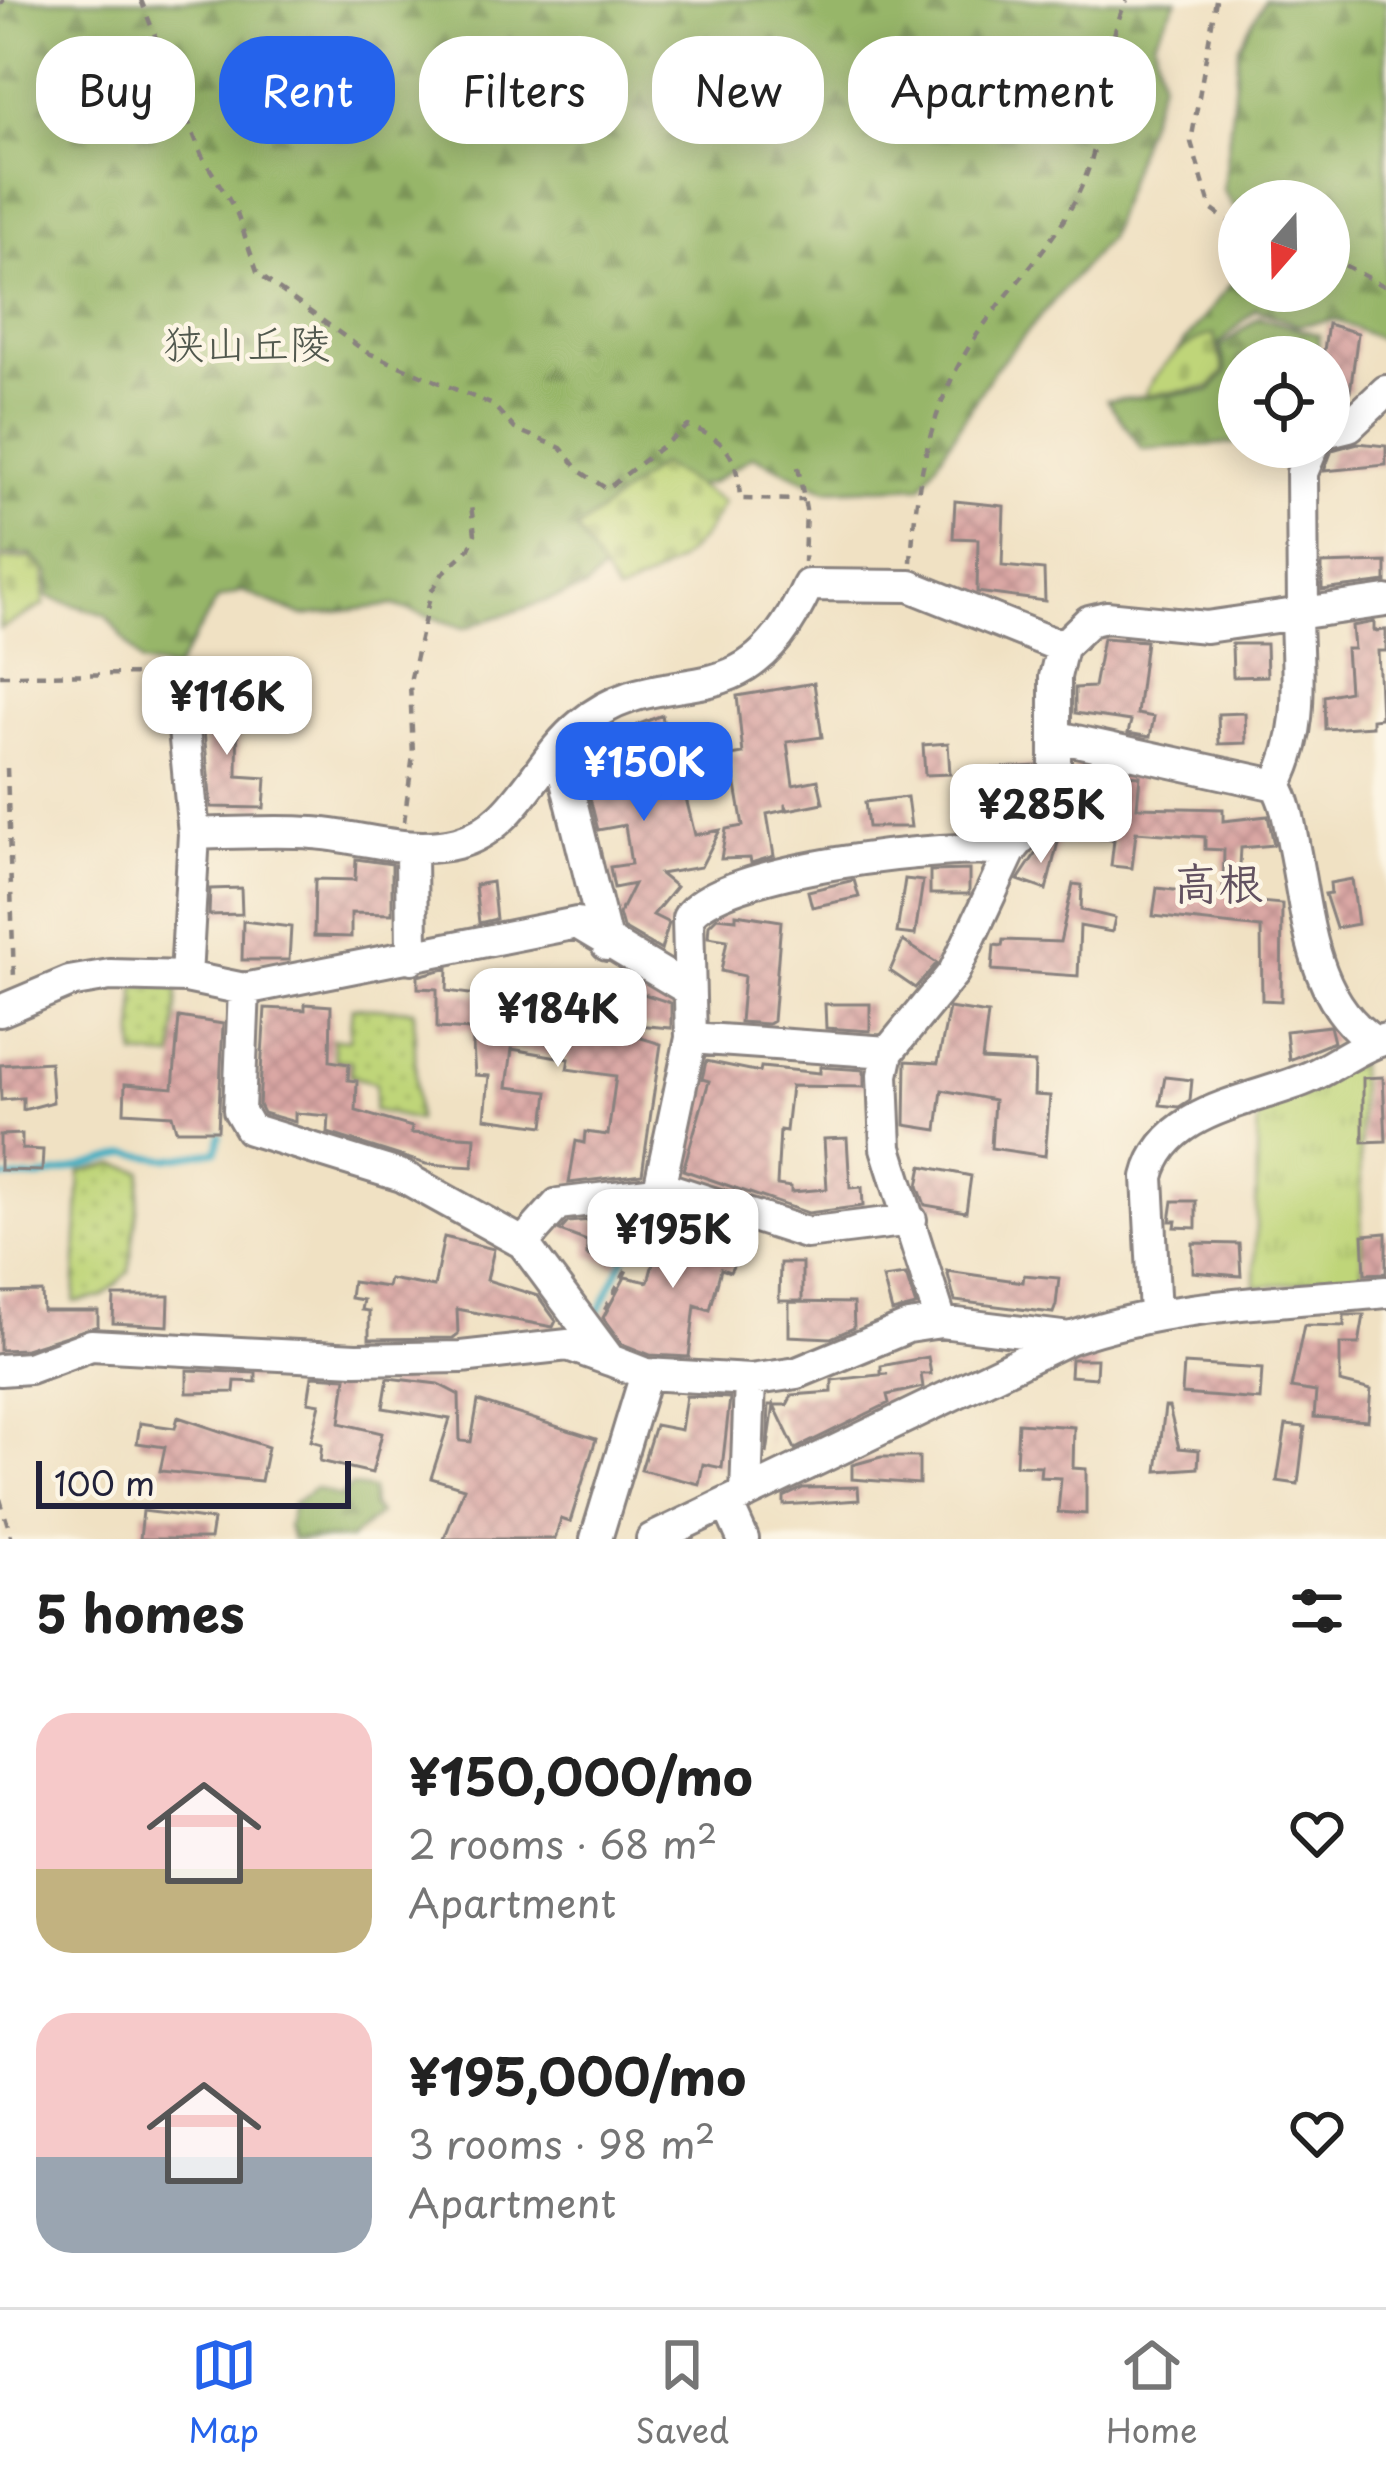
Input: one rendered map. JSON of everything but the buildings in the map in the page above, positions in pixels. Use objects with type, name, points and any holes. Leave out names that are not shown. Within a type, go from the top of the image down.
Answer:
[{"type":"street","points":[[1350,420],[1386,391]]},
{"type":"street","points":[[1155,1314],[1148,1177],[1153,1155],[1202,1116],[1308,1078],[1381,1040],[1340,1010],[1318,964],[1288,817],[1276,785],[1292,754],[1297,731],[1304,468]]},
{"type":"street","points":[[194,834],[310,832],[405,846],[456,843],[487,830],[580,725],[614,706],[724,681],[746,669],[767,652],[808,585],[910,586],[1062,647]]},
{"type":"street","points":[[941,1322],[880,1121],[888,1052],[954,972],[1010,852],[1046,807],[1058,737],[1055,677],[1062,647],[1089,621],[1106,617],[1207,626],[1386,602]]},
{"type":"street","points":[[180,686],[194,834],[186,977]]},
{"type":"street","points":[[1058,737],[1276,785]]},
{"type":"street","points":[[559,749],[607,945]]},
{"type":"street","points":[[405,846],[412,958]]},
{"type":"street","points":[[666,1190],[691,1038],[686,988],[688,917],[706,897],[797,871],[915,850],[987,847],[1010,852]]},
{"type":"street","points":[[8,1008],[69,982],[110,975],[186,977],[244,989],[577,923],[686,988]]},
{"type":"street","points":[[244,989],[239,1110],[250,1129],[402,1176],[523,1244],[610,1360]]},
{"type":"street","points":[[691,1038],[888,1052]]},
{"type":"street","points":[[523,1244],[558,1204],[666,1190],[806,1233],[911,1220]]},
{"type":"street","points":[[652,1539],[1070,1338],[1155,1314],[1386,1292]]},
{"type":"street","points":[[0,1370],[29,1368],[91,1345],[356,1359],[461,1357],[568,1345],[646,1374],[750,1380],[797,1373],[908,1327],[941,1322],[1070,1338]]},
{"type":"street","points":[[596,1539],[646,1374]]},
{"type":"street","points":[[743,1539],[736,1498],[750,1380]]},
{"type":"path","points":[[141,0],[202,156],[236,211],[258,274],[366,352],[493,405],[515,429],[561,448],[581,472],[608,489],[688,426],[720,437],[738,467],[740,499],[804,500]]},
{"type":"path","points":[[910,586],[915,498],[935,410],[975,338],[1050,242],[1088,170],[1127,0]]},
{"type":"path","points":[[1216,0],[1191,142],[1211,209],[1218,214]]},
{"type":"path","points":[[1350,268],[1386,287]]},
{"type":"path","points":[[798,467],[804,500],[801,580],[808,585]]},
{"type":"path","points":[[405,846],[413,755],[410,682],[431,592],[469,549],[475,533],[470,500]]},
{"type":"path","points":[[0,675],[141,670],[171,676],[180,686]]},
{"type":"path","points":[[7,768],[8,1008]]},
{"type":"path","points":[[588,1333],[666,1190]]},
{"type":"path","points":[[0,1499],[12,1539]]},
{"type":"green space","name":"狭山丘陵","points":[[0,0],[1177,0],[1156,37],[848,36],[848,144],[1140,144],[1108,238],[994,370],[922,486],[827,490],[753,456],[711,483],[633,496],[623,550],[586,588],[464,628],[394,605],[303,616],[242,591],[218,599],[175,670],[141,663],[106,615],[48,597],[49,573],[31,554],[0,556]]},
{"type":"green space","points":[[1265,0],[1386,0],[1386,342],[1336,320],[1297,325],[1264,312],[1350,312],[1350,180],[1224,180],[1239,46]]},
{"type":"green space","points":[[1156,52],[1161,81],[1156,96]]},
{"type":"green space","points":[[1218,300],[1218,312],[1253,312],[1228,336],[1218,336],[1218,346],[1204,359],[1176,353]]},
{"type":"green space","points":[[1259,317],[1319,335],[1319,336],[1235,336]]},
{"type":"green space","points":[[1214,334],[1218,379],[1211,387],[1144,396],[1172,358]]},
{"type":"green space","points":[[1218,382],[1218,444],[1142,449],[1107,400],[1210,391]]},
{"type":"green space","points":[[660,464],[723,502],[693,548],[651,578],[617,594],[577,530]]},
{"type":"green space","points":[[32,558],[45,570],[44,605],[0,629],[0,560]]},
{"type":"green space","points":[[135,986],[178,987],[174,1058],[135,1055]]},
{"type":"green space","points":[[352,1007],[414,1010],[417,1120],[374,1110],[376,1083],[351,1076],[351,1061],[335,1060],[333,1039],[349,1040]]},
{"type":"green space","points":[[1359,1062],[1362,1276],[1255,1287],[1258,1102]]},
{"type":"green space","points":[[114,1164],[142,1171],[129,1272],[102,1297],[74,1302],[80,1172]]},
{"type":"green space","points":[[351,1486],[372,1490],[372,1507],[379,1514],[350,1539],[292,1539],[288,1526],[293,1504],[315,1488],[340,1497]]},
{"type":"waterway","points":[[0,1178],[40,1178],[129,1153],[166,1159],[217,1151],[220,1135]]},
{"type":"waterway","points":[[595,1319],[636,1234],[660,1202]]},
{"type":"district","name":"高根","points":[[1218,884]]}]
